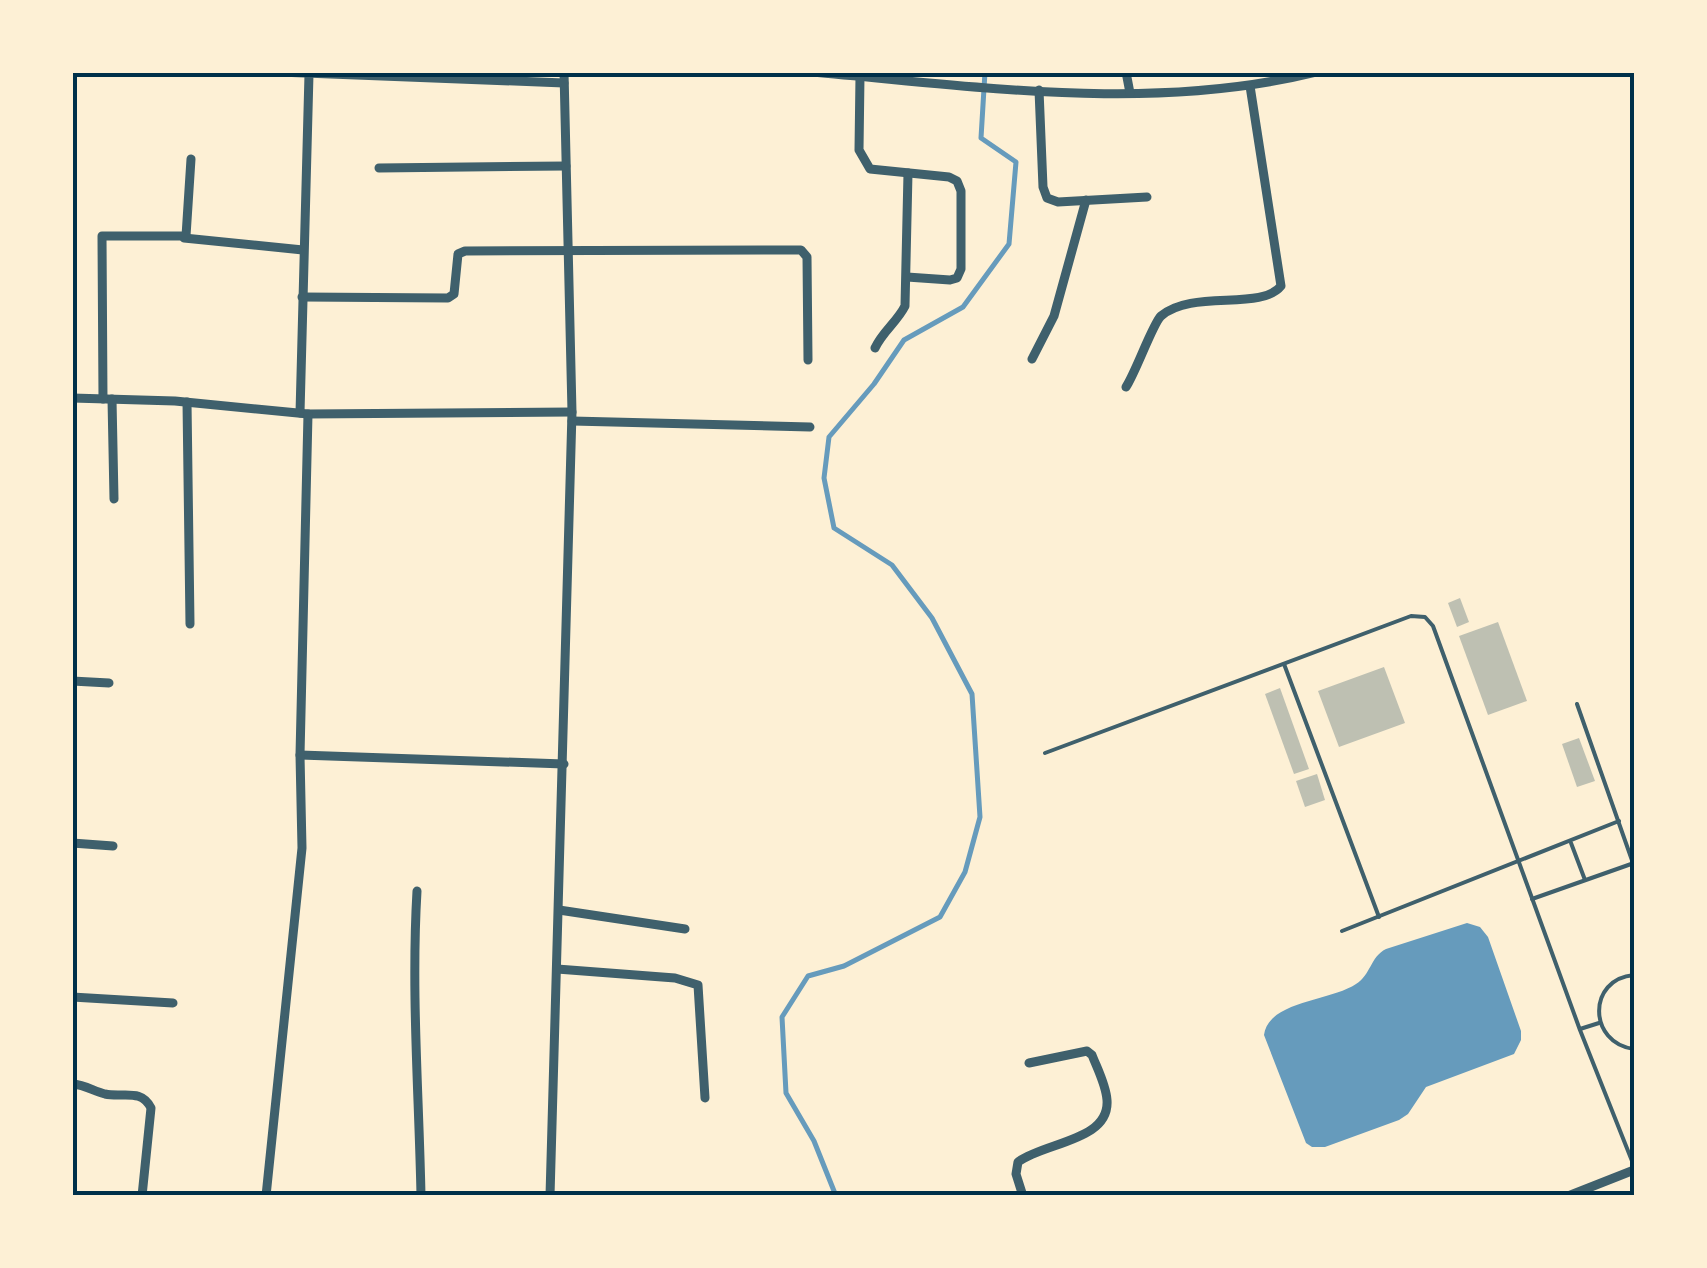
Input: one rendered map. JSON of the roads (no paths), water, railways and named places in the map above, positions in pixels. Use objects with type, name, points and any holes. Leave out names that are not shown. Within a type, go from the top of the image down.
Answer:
[{"type":"street","points":[[279,72],[564,78],[572,416],[550,1196]]},
{"type":"street","points":[[811,72],[996,88],[1130,93],[1250,86],[1316,72]]},
{"type":"street","points":[[938,84],[939,72]]},
{"type":"street","points":[[1126,72],[1130,93]]},
{"type":"street","points":[[266,1196],[302,848],[302,297],[309,74]]},
{"type":"street","points":[[860,76],[862,160],[870,168],[949,177],[961,191],[962,269],[957,278],[907,277]]},
{"type":"street","points":[[1126,388],[1156,322],[1164,314],[1185,304],[1260,297],[1281,286],[1250,86]]},
{"type":"street","points":[[1039,90],[1043,187],[1047,198],[1058,202],[1147,197]]},
{"type":"street","points":[[184,238],[188,233],[192,159]]},
{"type":"street","points":[[378,168],[566,166]]},
{"type":"street","points":[[875,348],[882,333],[905,306],[908,173]]},
{"type":"street","points":[[1032,359],[1054,316],[1086,200]]},
{"type":"street","points":[[114,499],[102,236],[184,238],[303,250]]},
{"type":"street","points":[[302,297],[448,298],[454,294],[460,252],[801,250],[807,257],[808,360]]},
{"type":"street","points":[[72,398],[187,402],[304,414],[572,416],[810,426]]},
{"type":"street","points":[[187,402],[190,624]]},
{"type":"street","points":[[72,681],[109,684]]},
{"type":"street","points":[[300,754],[564,764]]},
{"type":"street","points":[[72,843],[113,846]]},
{"type":"street","points":[[417,891],[414,1032],[421,1196]]},
{"type":"street","points":[[559,910],[685,929]]},
{"type":"street","points":[[557,969],[675,978],[698,985],[706,1098]]},
{"type":"street","points":[[72,997],[173,1004]]},
{"type":"street","points":[[1023,1196],[1016,1174],[1018,1162],[1032,1152],[1093,1132],[1106,1114],[1108,1098],[1088,1051],[1030,1063]]},
{"type":"street","points":[[72,1084],[106,1094],[139,1095],[147,1100],[151,1108],[142,1196]]},
{"type":"street","points":[[1568,1196],[1634,1168]]},
{"type":"lane","points":[[1045,753],[1411,616],[1424,617],[1433,626],[1634,1168]]},
{"type":"lane","points":[[1284,663],[1379,917]]},
{"type":"lane","points":[[1532,899],[1634,864],[1577,704]]},
{"type":"lane","points":[[1342,931],[1619,822]]},
{"type":"lane","points":[[1570,840],[1585,880]]},
{"type":"lane","points":[[1634,974],[1616,979],[1600,998],[1600,1023],[1614,1042],[1634,1049]]},
{"type":"lane","points":[[1580,1030],[1600,1023]]},
{"type":"water","points":[[1467,923],[1480,927],[1488,937],[1521,1031],[1514,1054],[1426,1087],[1408,1114],[1399,1120],[1325,1147],[1306,1143],[1264,1035],[1268,1024],[1288,1008],[1356,984],[1386,949]]},
{"type":"waterway","points":[[836,1196],[814,1141],[786,1093],[782,1017],[808,976],[844,966],[940,917],[965,872],[980,817],[972,694],[932,618],[892,565],[834,528],[824,478],[829,437],[874,384],[904,340],[963,307],[1009,244],[1016,162],[981,138],[985,72]]}]
